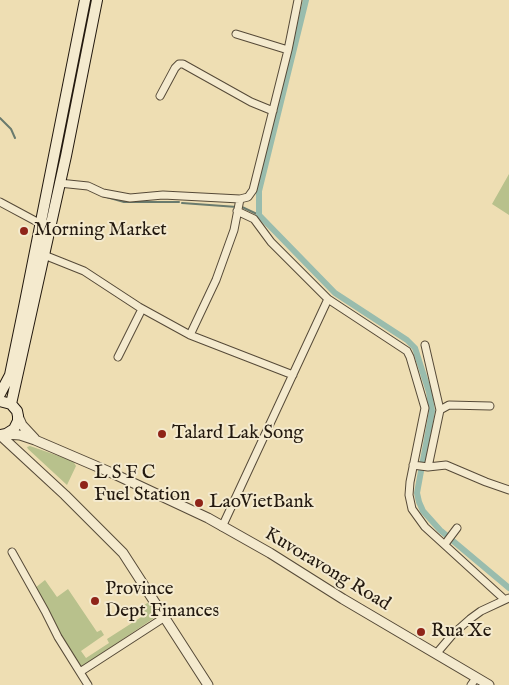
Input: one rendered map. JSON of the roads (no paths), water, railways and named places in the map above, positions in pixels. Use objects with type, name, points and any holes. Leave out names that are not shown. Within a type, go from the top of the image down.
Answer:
[{"type":"main road","points":[[0,394],[10,375],[85,0]]},
{"type":"main road","points":[[11,404],[97,0]]},
{"type":"main road","points":[[0,401],[11,404],[17,411],[18,416],[14,429],[2,435]]},
{"type":"street","points":[[59,183],[88,186],[104,194],[130,198],[163,195],[240,199],[248,197],[253,190],[288,50],[298,0]]},
{"type":"street","points":[[236,34],[288,50]]},
{"type":"street","points":[[160,96],[175,68],[179,64],[183,64],[252,102],[273,110]]},
{"type":"street","points":[[190,335],[216,280],[234,230],[240,199]]},
{"type":"street","points":[[0,202],[41,224]]},
{"type":"street","points":[[237,211],[254,219],[271,242],[328,299],[402,346],[410,357],[425,408],[409,495],[412,509],[425,527],[506,598],[481,611],[461,626],[436,654]]},
{"type":"street","points":[[44,255],[84,271],[142,309],[190,335],[293,375]]},
{"type":"street","points":[[222,526],[328,299]]},
{"type":"street","points":[[118,357],[142,309]]},
{"type":"street","points":[[425,345],[440,410],[428,467]]},
{"type":"street","points":[[440,410],[449,405],[490,406]]},
{"type":"street","points":[[18,416],[22,425],[35,440]]},
{"type":"street","points":[[2,435],[118,548],[208,685]]},
{"type":"street","name":"Kuvoravong Road","points":[[2,435],[20,435],[35,440],[112,473],[222,526],[436,654],[474,681],[489,685]]},
{"type":"street","points":[[413,465],[428,467],[446,465],[509,490]]},
{"type":"street","points":[[445,544],[457,528]]},
{"type":"street","points":[[12,552],[58,637],[88,685]]},
{"type":"street","points":[[80,672],[165,617]]},
{"type":"waterway","points":[[306,0],[259,191],[259,215],[335,293],[407,340],[415,348],[429,392],[432,411],[417,493],[419,502],[423,511],[440,530],[509,588]]},
{"type":"waterway","points":[[0,118],[11,129],[15,138]]},
{"type":"waterway","points":[[103,196],[124,202],[179,202]]},
{"type":"waterway","points":[[182,203],[237,207]]},
{"type":"waterway","points":[[242,207],[259,215]]},
{"type":"place","name":"Morning Market","points":[[24,231]]},
{"type":"place","name":"Talard Lak Song","points":[[162,434]]},
{"type":"place","name":"L S F C Fuel Station","points":[[84,485]]},
{"type":"place","name":"LaoVietBank","points":[[199,503]]},
{"type":"place","name":"Province Dept Finances","points":[[95,601]]},
{"type":"place","name":"Rua Xe","points":[[421,632]]}]
